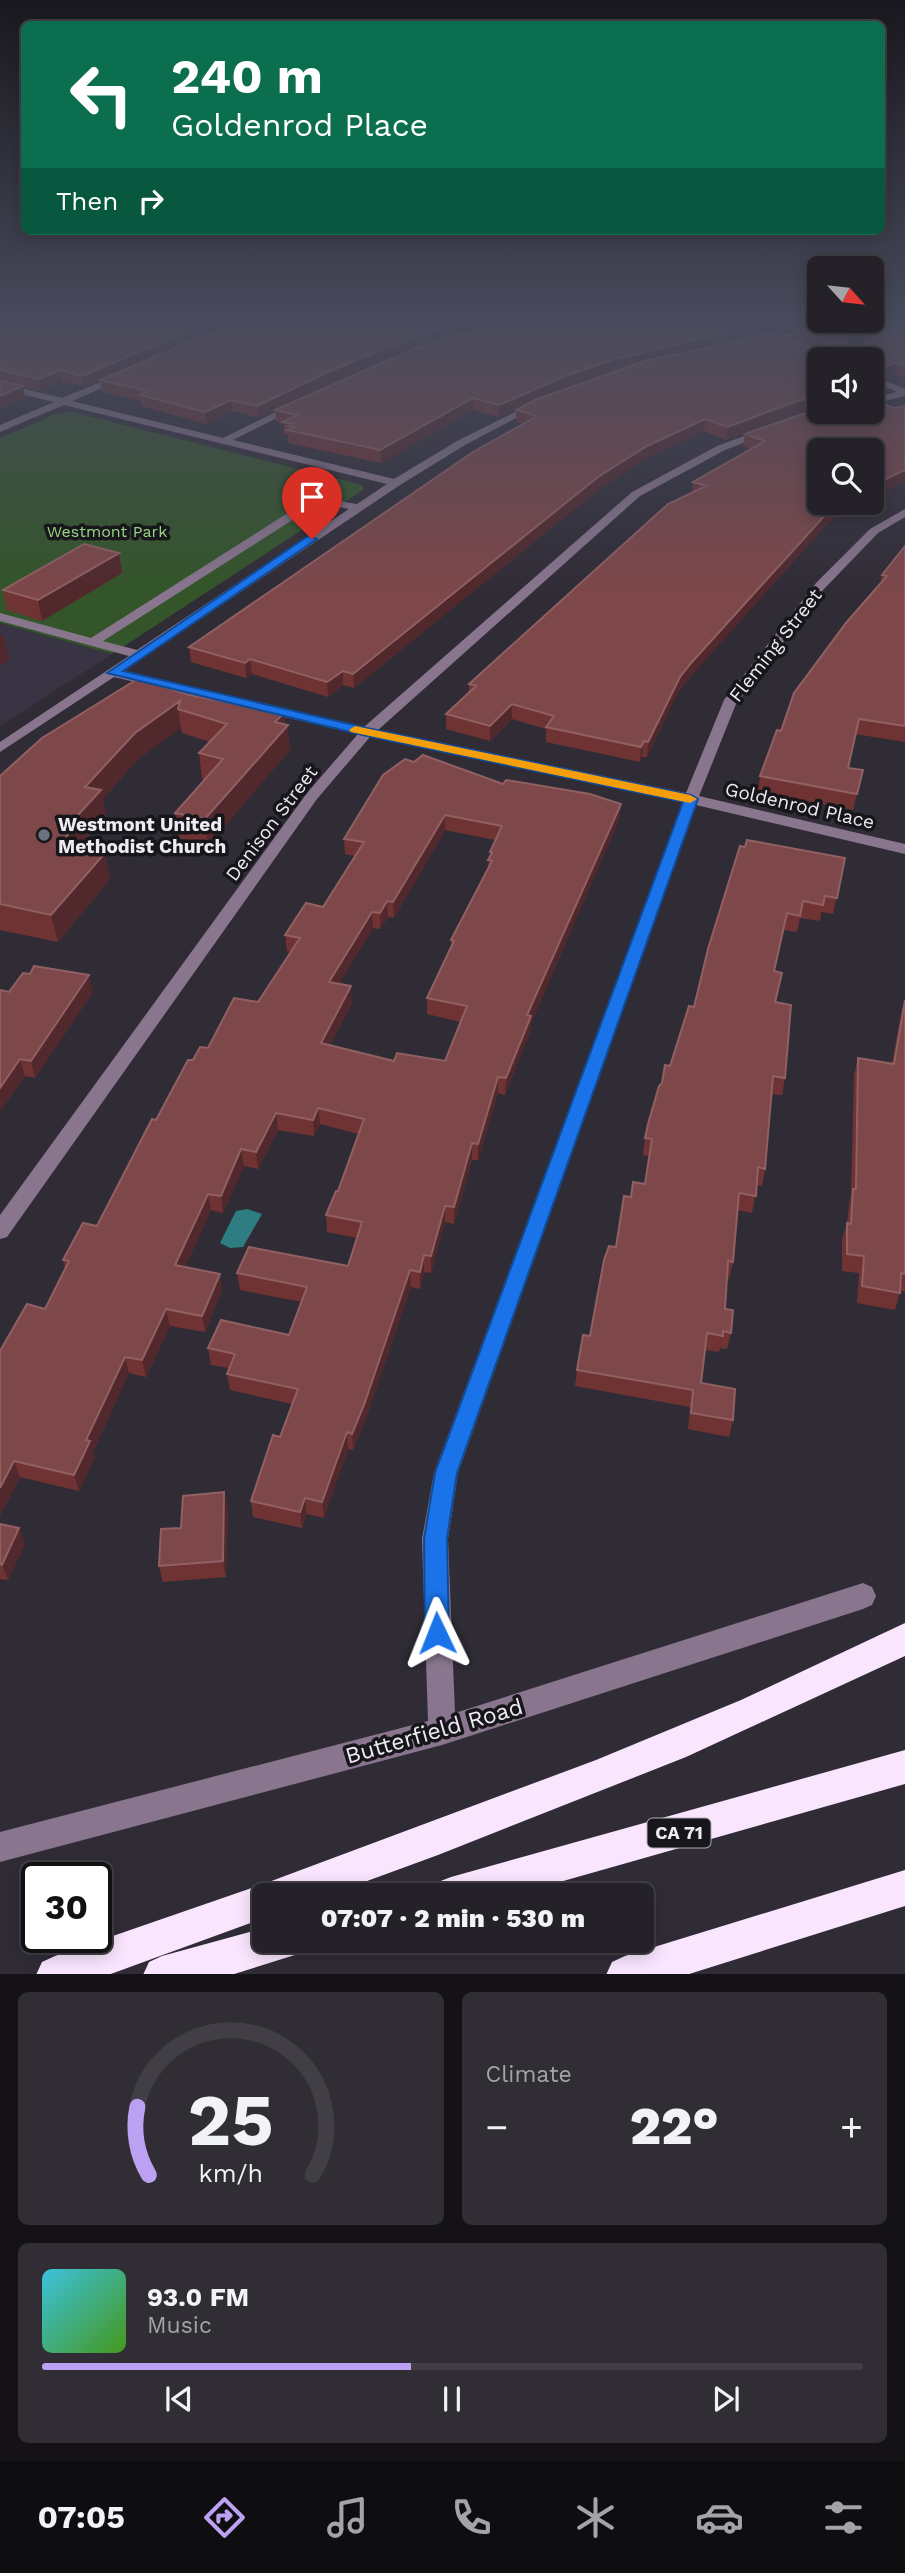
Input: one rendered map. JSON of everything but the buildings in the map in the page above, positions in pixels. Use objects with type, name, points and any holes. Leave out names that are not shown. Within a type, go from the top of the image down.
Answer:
[{"type":"highway","points":[[311,1883],[593,1779],[819,1683],[905,1639]]},
{"type":"highway","name":"CA 71","points":[[494,1883],[905,1767]]},
{"type":"highway","points":[[628,1974],[905,1888]]},
{"type":"highway","points":[[58,1974],[252,1904]]},
{"type":"highway","points":[[166,1974],[252,1950]]},
{"type":"street","points":[[0,429],[39,412]]},
{"type":"street","points":[[108,412],[396,483]]},
{"type":"street","points":[[224,441],[280,412]]},
{"type":"street","points":[[0,748],[396,483],[495,424],[522,412]]},
{"type":"street","name":"Denison Street","points":[[0,1231],[312,796],[367,732],[636,494],[721,448],[786,423]]},
{"type":"street","points":[[93,642],[317,499],[358,508]]},
{"type":"street","name":"Fleming Street","points":[[442,1731],[435,1539],[446,1473],[691,799],[729,703],[820,586],[874,531],[905,512]]},
{"type":"street","points":[[0,617],[139,655]]},
{"type":"street","name":"Goldenrod Place","points":[[113,673],[367,732],[691,799],[905,849]]},
{"type":"street","name":"Butterfield Road","points":[[0,1847],[442,1731],[863,1596]]},
{"type":"shaded area","points":[[0,623],[112,654],[0,726]]},
{"type":"green space","name":"Westmont Park","points":[[72,412],[359,484],[363,486],[363,490],[112,654],[0,623],[0,438],[56,414]]},
{"type":"water","points":[[247,1209],[262,1214],[243,1247],[230,1248],[220,1243],[236,1211]]},
{"type":"slow traffic","points":[[355,730],[690,799]]},
{"type":"place","name":"Westmont United Methodist Church","points":[[44,835]]},
{"type":"route","points":[[312,539],[113,673],[367,732],[691,799],[446,1473],[435,1539],[437,1633]]}]
